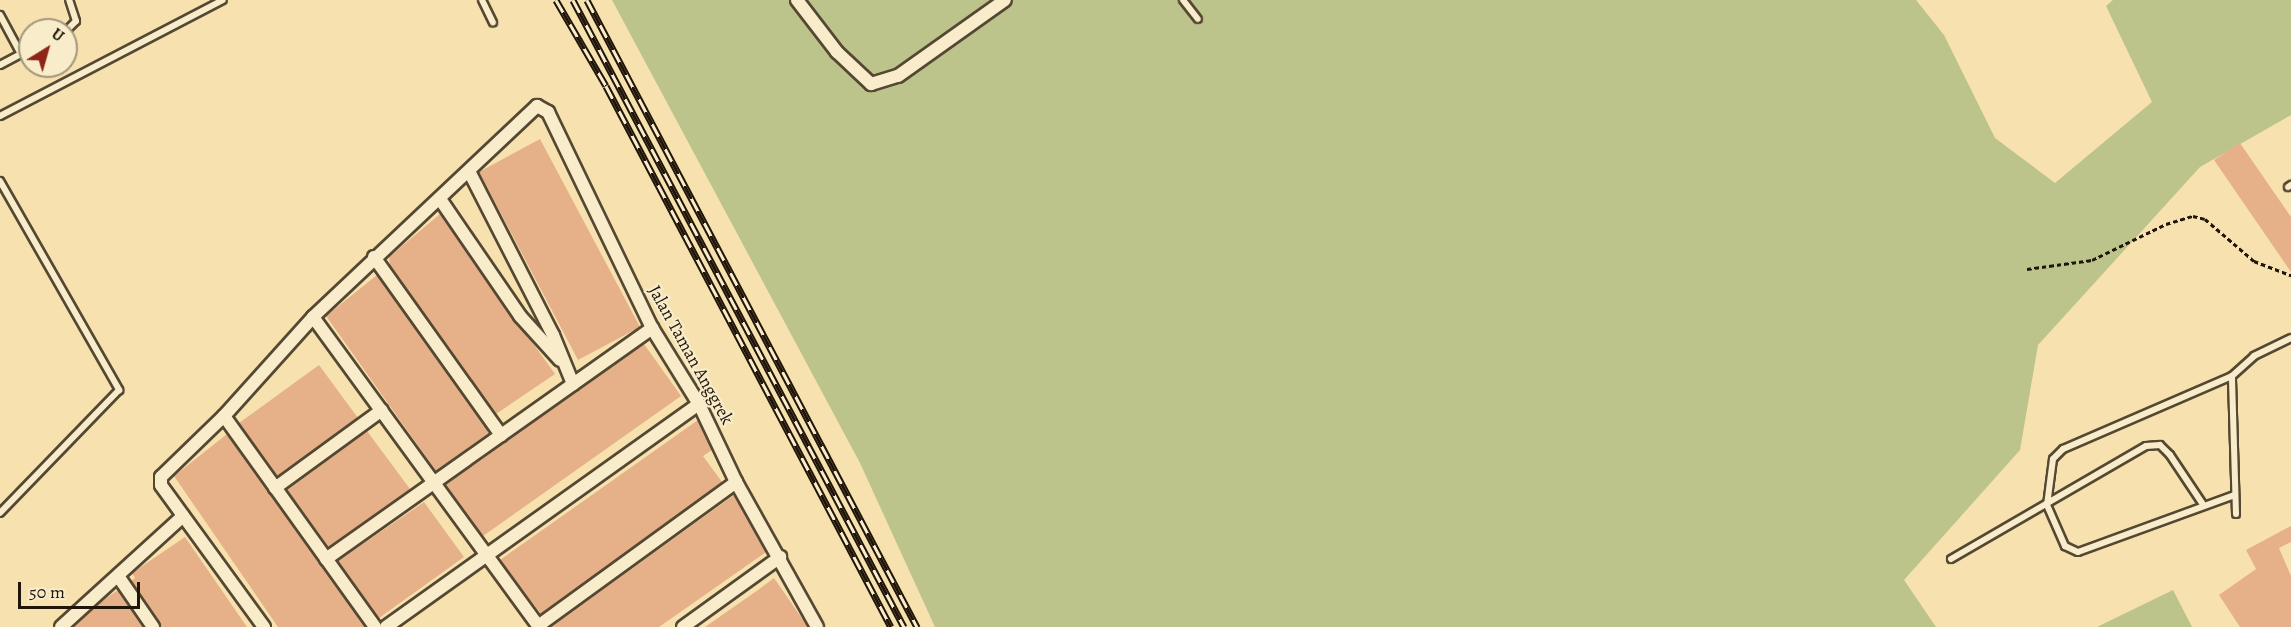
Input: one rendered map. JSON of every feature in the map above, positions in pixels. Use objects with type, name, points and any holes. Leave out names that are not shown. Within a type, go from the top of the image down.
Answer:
[{"type":"street","points":[[797,0],[837,52],[871,84],[898,76],[1005,0]]},
{"type":"street","name":"Jalan Taman Anggrek","points":[[470,173],[534,107],[548,112],[652,328],[699,404],[736,482],[780,557],[817,627]]},
{"type":"street","points":[[264,627],[159,482],[224,416],[313,317],[375,257],[470,173],[553,335],[560,360],[573,384]]},
{"type":"street","points":[[440,199],[525,323],[560,360]]},
{"type":"street","points":[[375,257],[501,435]]},
{"type":"street","points":[[313,317],[538,626],[736,482]]},
{"type":"street","points":[[326,559],[652,328]]},
{"type":"street","points":[[386,627],[699,404]]},
{"type":"street","points":[[275,488],[382,410]]},
{"type":"street","points":[[224,416],[375,627]]},
{"type":"street","points":[[61,627],[183,516]]},
{"type":"street","points":[[683,627],[780,557]]},
{"type":"street","points":[[118,576],[153,627]]},
{"type":"lane","points":[[69,0],[75,18]]},
{"type":"lane","points":[[0,116],[223,0]]},
{"type":"lane","points":[[482,0],[494,23]]},
{"type":"lane","points":[[1183,0],[1198,19]]},
{"type":"lane","points":[[0,15],[18,48]]},
{"type":"lane","points":[[0,65],[18,56]]},
{"type":"lane","points":[[0,181],[119,390],[0,513]]},
{"type":"lane","points":[[2235,495],[2078,552],[2065,546],[2047,505],[2051,467],[2063,449],[2232,376],[2254,356],[2291,338]]},
{"type":"lane","points":[[2232,376],[2236,514]]},
{"type":"lane","points":[[1951,559],[2146,446],[2160,445],[2204,506]]},
{"type":"path","points":[[2027,269],[2092,260],[2166,224],[2193,216],[2205,219],[2254,261],[2291,275]]},
{"type":"green space","points":[[612,0],[1916,0],[1944,35],[1995,138],[2055,183],[2152,102],[2106,6],[2113,0],[2291,0],[2291,115],[2200,167],[2038,345],[2020,450],[1904,580],[1936,627],[935,627],[860,463]]},
{"type":"green space","points":[[2173,590],[2192,627],[2097,627]]},
{"type":"building","points":[[540,139],[640,327],[578,360],[479,172]]},
{"type":"building","points":[[2240,143],[2291,217],[2291,272],[2214,160]]},
{"type":"building","points":[[440,214],[555,374],[496,414],[390,266],[389,257]]},
{"type":"building","points":[[377,275],[489,433],[436,471],[326,316]]},
{"type":"building","points":[[644,344],[681,396],[483,536],[445,485]]},
{"type":"building","points":[[319,365],[358,418],[277,476],[239,423]]},
{"type":"building","points":[[698,420],[712,450],[703,456],[722,482],[541,614],[500,560]]},
{"type":"building","points":[[367,431],[410,489],[328,547],[287,490]]},
{"type":"building","points":[[227,434],[365,627],[278,627],[174,476]]},
{"type":"building","points":[[734,495],[766,552],[659,627],[551,627]]},
{"type":"building","points":[[424,502],[464,557],[379,618],[338,561]]},
{"type":"building","points":[[2291,526],[2291,542],[2279,548],[2291,576],[2291,627],[2240,627],[2219,595],[2256,569],[2246,550]]},
{"type":"building","points":[[185,537],[247,627],[161,627],[131,581],[135,578],[132,573]]},
{"type":"building","points":[[774,578],[808,627],[705,627],[758,590]]},
{"type":"building","points":[[118,590],[143,627],[73,627],[102,601]]},
{"type":"railway","points":[[556,0],[606,86],[891,627]]},
{"type":"railway","points":[[573,0],[904,627]]},
{"type":"railway","points":[[587,0],[917,627]]}]
